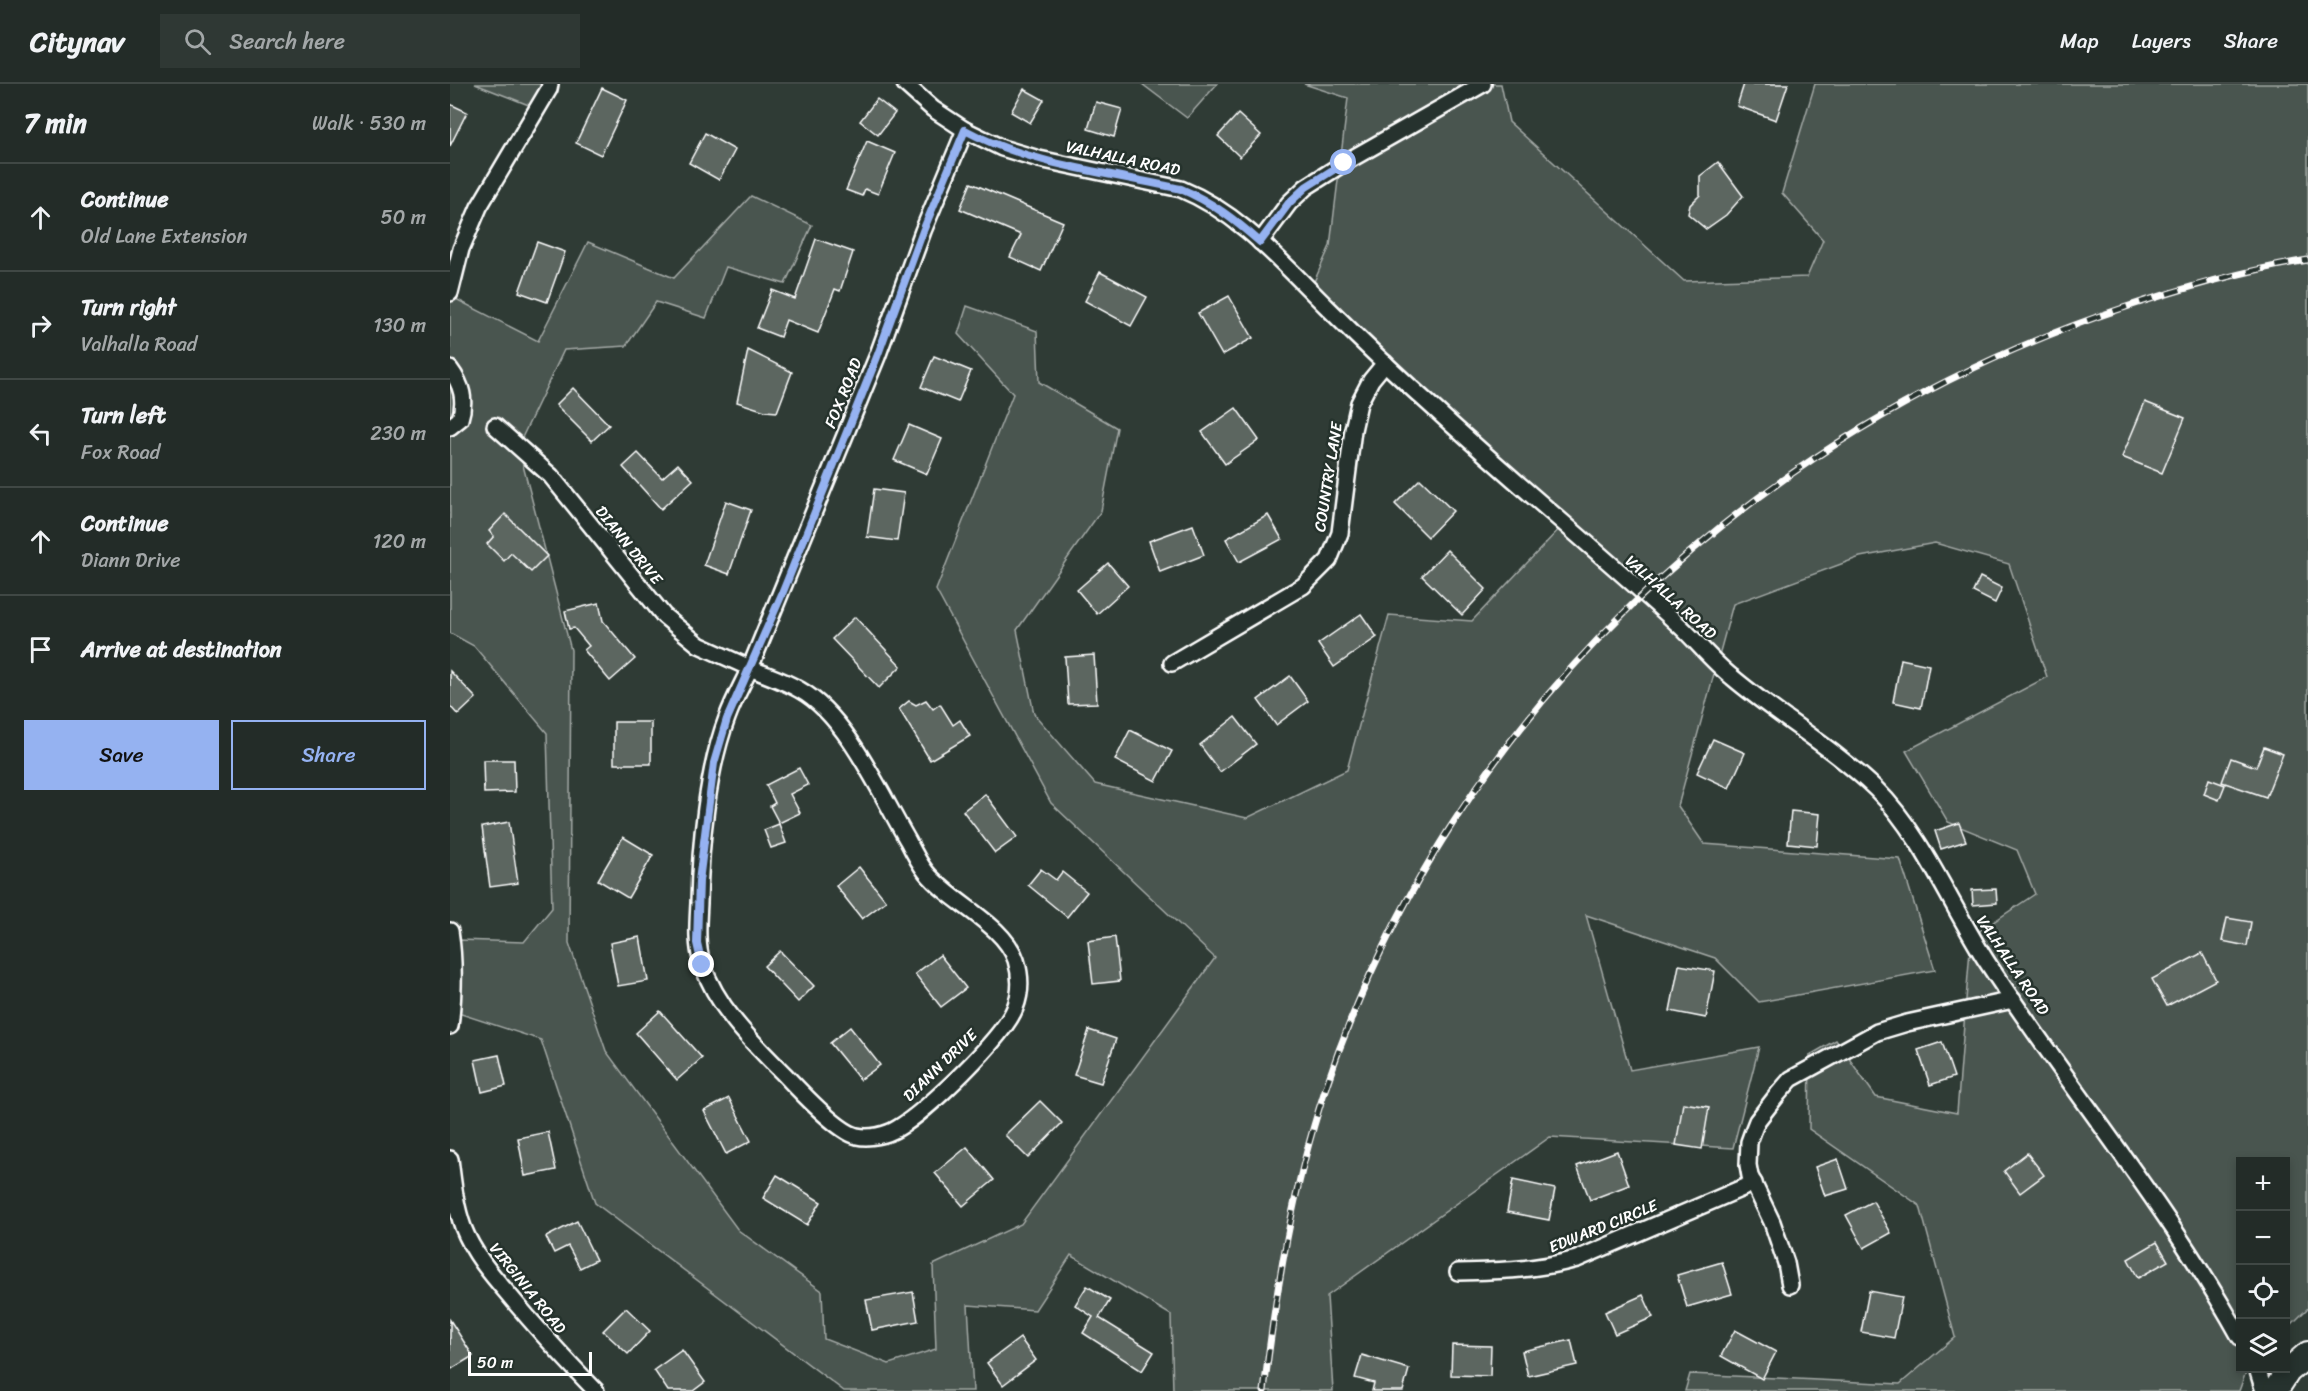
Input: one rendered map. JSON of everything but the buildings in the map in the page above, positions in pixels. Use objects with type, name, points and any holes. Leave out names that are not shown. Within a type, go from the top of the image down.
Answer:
[{"type":"main road","points":[[2275,1391],[2288,1371],[2308,1354]]},
{"type":"street","points":[[450,293],[461,249],[479,207],[550,84]]},
{"type":"street","name":"VALHALLA ROAD","points":[[905,84],[933,109],[965,130],[1002,148],[1040,159],[1181,189],[1202,197],[1221,209],[1260,242],[1385,363],[1682,629],[1732,677],[1877,790],[1920,846],[1952,905],[1989,964],[2173,1228],[2236,1329]]},
{"type":"street","points":[[1260,242],[1289,203],[1306,187],[1483,84]]},
{"type":"street","name":"FOX ROAD","points":[[750,668],[872,368],[923,231],[965,130]]},
{"type":"street","name":"COUNTRY LANE","points":[[1172,663],[1303,586],[1329,560],[1340,533],[1353,430],[1359,403],[1371,380],[1385,363]]},
{"type":"street","points":[[450,369],[461,388],[463,397],[460,419],[450,427]]},
{"type":"street","name":"DIANN DRIVE","points":[[495,426],[551,476],[664,616],[699,645],[801,690],[822,708],[846,733],[925,872],[1006,942],[1019,973],[1018,996],[1011,1017],[986,1047],[938,1096],[898,1128],[877,1136],[854,1136],[820,1111],[765,1055],[724,1008],[702,965],[697,943],[699,881],[714,763],[727,719],[750,668]]},
{"type":"street","points":[[450,931],[454,960],[454,996],[450,1026]]},
{"type":"street","points":[[1790,1285],[1783,1253],[1750,1176],[1748,1153],[1758,1121],[1791,1079],[1877,1032],[2013,1000]]},
{"type":"street","name":"VIRGINIA ROAD","points":[[450,1159],[456,1205],[473,1248],[485,1266],[548,1341],[596,1391]]},
{"type":"street","name":"EDWARD CIRCLE","points":[[1458,1272],[1547,1268],[1567,1262],[1754,1183]]},
{"type":"street","points":[[2259,1373],[2264,1391]]},
{"type":"shaded area","points":[[475,84],[557,84],[539,109]]},
{"type":"shaded area","points":[[1142,84],[1217,84],[1187,118]]},
{"type":"shaded area","points":[[1304,84],[1501,84],[1509,122],[1684,281],[1807,277],[1823,240],[1782,193],[1815,84],[2308,84],[2308,1308],[2290,1326],[2290,1157],[2236,1157],[2236,1373],[2246,1373],[2239,1391],[1685,1391],[1690,1374],[1900,1384],[1955,1337],[1920,1206],[1809,1129],[1810,1055],[1836,1040],[1876,1097],[1957,1113],[1971,937],[2035,894],[2017,850],[1948,822],[1906,751],[2047,677],[2009,564],[1935,543],[1860,557],[1733,604],[1678,806],[1704,844],[1900,859],[1935,970],[1759,1002],[1715,958],[1586,915],[1630,1070],[1759,1047],[1733,1148],[1550,1137],[1327,1296],[1333,1391],[1173,1391],[1171,1315],[1071,1255],[1035,1310],[968,1305],[973,1391],[844,1391],[595,1203],[541,1040],[458,1013],[457,940],[524,942],[552,908],[547,733],[474,646],[450,633],[450,296],[538,341],[588,242],[674,278],[751,196],[812,225],[785,284],[726,267],[706,318],[656,302],[626,346],[564,350],[518,446],[571,650],[569,943],[606,1051],[738,1230],[822,1291],[824,1339],[889,1364],[936,1349],[933,1265],[1021,1224],[1215,958],[1051,803],[936,590],[1013,394],[958,334],[967,306],[1037,331],[1039,382],[1117,428],[1101,511],[1017,630],[1034,714],[1095,784],[1247,818],[1347,770],[1389,615],[1472,621],[1562,526],[1313,284],[1330,246],[1348,98]]},
{"type":"railway","points":[[1264,1391],[1287,1239],[1304,1164],[1325,1090],[1379,955],[1450,828],[1534,711],[1632,605],[1741,511],[1860,429],[1988,361],[2123,308],[2238,274],[2308,260]]},
{"type":"route","points":[[702,965],[697,943],[699,881],[714,763],[727,719],[782,594],[877,357],[923,231],[965,130],[1002,148],[1040,159],[1181,189],[1202,197],[1221,209],[1260,242],[1289,203],[1306,187],[1344,163]]}]
